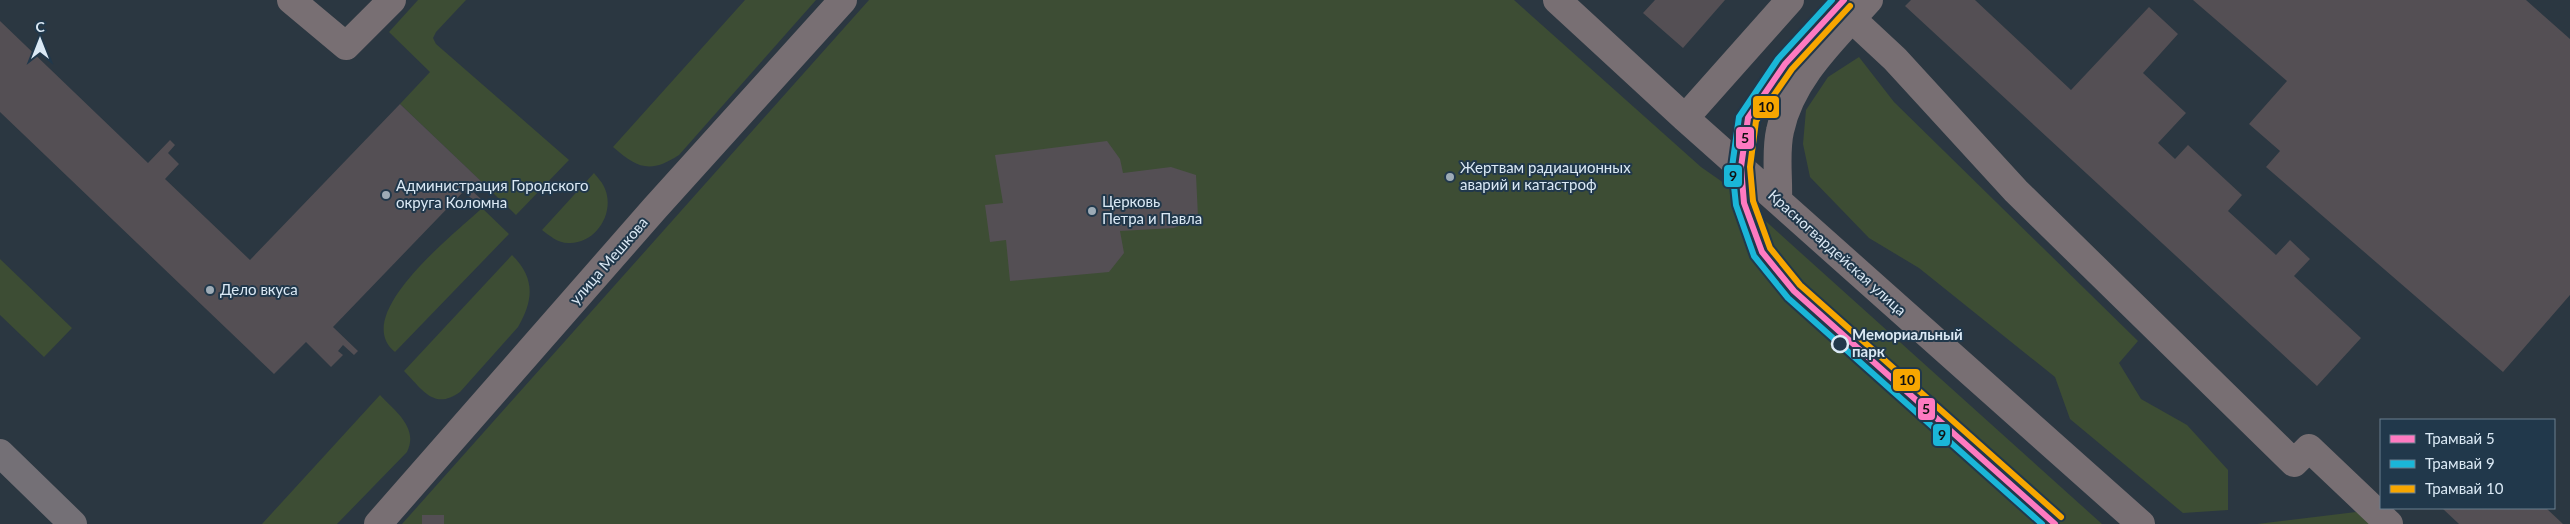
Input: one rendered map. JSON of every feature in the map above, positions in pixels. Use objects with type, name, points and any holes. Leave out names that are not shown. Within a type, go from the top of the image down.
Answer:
[{"type":"main road","points":[[0,453],[73,524]]},
{"type":"street","points":[[291,0],[346,46],[392,0]]},
{"type":"street","name":"улица Мешкова","points":[[378,524],[655,208],[843,0]]},
{"type":"street","name":"Красногвардейская улица","points":[[1557,0],[1684,118],[2141,524]]},
{"type":"street","points":[[1684,118],[1790,0]]},
{"type":"street","points":[[1778,200],[1780,132],[1791,96],[1824,48],[1860,10],[1895,59],[2016,190],[2294,464],[2310,448],[2389,524]]},
{"type":"green space","points":[[418,0],[466,0],[436,32],[433,38],[436,44],[569,160],[516,215],[400,104],[430,72],[389,32]]},
{"type":"green space","points":[[745,0],[816,0],[679,155],[660,165],[652,166],[644,166],[629,160],[613,147]]},
{"type":"green space","name":"Мемориальный парк","points":[[869,0],[1514,0],[1701,167],[1721,181],[2102,524],[402,524]]},
{"type":"green space","points":[[1859,57],[1894,102],[2138,341],[2119,363],[2141,399],[2187,425],[2228,470],[2228,510],[2183,513],[2070,419],[2055,377],[1919,268],[1869,238],[1810,177],[1803,144],[1806,110],[1828,77]]},
{"type":"green space","points":[[594,173],[603,185],[607,198],[605,217],[595,232],[579,242],[566,243],[555,239],[542,230]]},
{"type":"green space","points":[[482,208],[509,234],[395,352],[384,336],[386,317],[395,297],[431,255]]},
{"type":"green space","points":[[512,255],[525,272],[530,289],[527,307],[518,327],[460,392],[443,399],[429,395],[404,371]]},
{"type":"green space","points":[[0,259],[72,328],[44,357],[0,315]]},
{"type":"green space","points":[[380,395],[404,420],[408,428],[410,443],[407,452],[337,524],[262,524]]},
{"type":"green space","points":[[2356,512],[2375,524],[2257,524]]},
{"type":"building","points":[[1655,0],[1725,0],[1683,48],[1643,13]]},
{"type":"building","points":[[1911,0],[1975,0],[2071,90],[2149,7],[2178,34],[2143,73],[2186,113],[2158,143],[2175,159],[2188,145],[2242,195],[2228,211],[2276,255],[2290,240],[2310,259],[2294,276],[2361,338],[2317,386],[1905,6]]},
{"type":"building","points":[[2193,0],[2526,0],[2570,39],[2570,295],[2503,372],[2266,167],[2280,151],[2249,124],[2287,81]]},
{"type":"building","name":"Администрация Городского округа Коломна","points":[[0,21],[148,163],[170,140],[175,145],[168,153],[179,164],[165,179],[250,260],[400,104],[485,185],[479,192],[474,187],[471,190],[481,199],[476,203],[464,191],[333,327],[358,351],[354,355],[343,345],[338,351],[343,355],[331,367],[306,342],[274,374],[0,112]]},
{"type":"building","name":"Церковь Петра и Павла","points":[[1107,141],[1120,159],[1123,173],[1171,167],[1196,175],[1198,217],[1174,228],[1120,231],[1124,253],[1109,272],[1010,281],[1006,240],[990,242],[985,205],[1003,203],[995,155]]},
{"type":"building","points":[[2443,509],[2547,509],[2563,524],[2459,524]]},
{"type":"building","points":[[422,515],[444,515],[444,524],[422,524]]},
{"type":"tram line","name":"9","points":[[1832,0],[1778,59],[1739,117],[1732,167],[1736,205],[1754,256],[1788,298],[2042,524]]},
{"type":"tram line","name":"5","points":[[1844,0],[1785,64],[1748,118],[1741,167],[1744,203],[1762,252],[1794,291],[2055,524]]},
{"type":"tram line","name":"10","points":[[1850,6],[1792,69],[1756,121],[1750,167],[1753,201],[1770,248],[1800,285],[2061,517]]},
{"type":"place","name":"Жертвам радиационных аварий и катастроф","points":[[1450,177]]},
{"type":"place","name":"Администрация Городского округа Коломна","points":[[386,195]]},
{"type":"place","name":"Церковь Петра и Павла","points":[[1092,211]]},
{"type":"place","name":"Дело вкуса","points":[[210,290]]},
{"type":"place","name":"Мемориальный парк","points":[[1840,344]]}]
